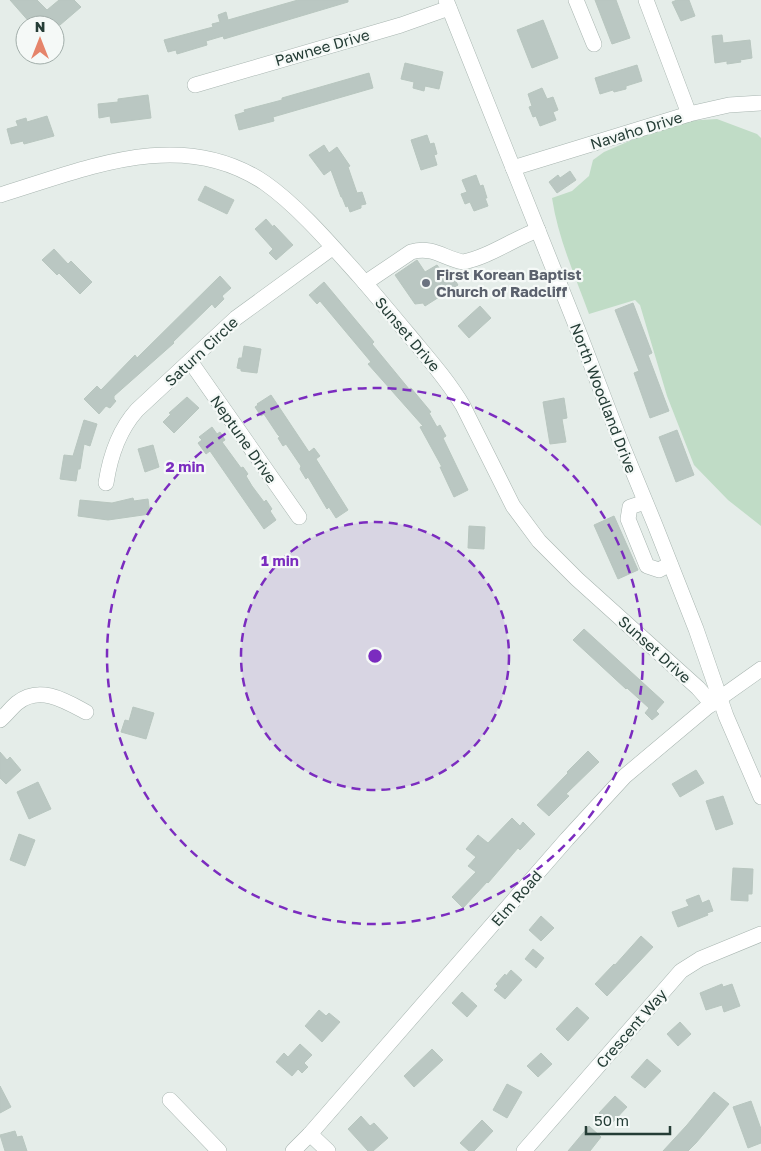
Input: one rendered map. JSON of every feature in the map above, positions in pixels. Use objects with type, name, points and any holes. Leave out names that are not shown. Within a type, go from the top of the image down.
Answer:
[{"type":"street","points":[[576,0],[594,44]]},
{"type":"street","points":[[646,0],[689,114]]},
{"type":"street","name":"Pawnee Drive","points":[[195,85],[401,25],[447,4]]},
{"type":"street","name":"North Woodland Drive","points":[[447,4],[655,525],[716,701],[726,716],[760,794]]},
{"type":"street","name":"Navaho Drive","points":[[513,168],[689,114],[728,105],[761,103]]},
{"type":"street","name":"Sunset Drive","points":[[0,195],[122,159],[154,155],[193,156],[229,165],[264,183],[294,208],[364,283],[454,392],[513,506],[539,540],[577,579],[698,688],[716,701]]},
{"type":"street","points":[[364,283],[411,252],[419,250],[435,251],[463,262],[484,255],[538,230]]},
{"type":"street","name":"Saturn Circle","points":[[106,483],[108,470],[117,444],[124,426],[130,418],[236,318],[332,248]]},
{"type":"street","name":"Neptune Drive","points":[[190,361],[299,517]]},
{"type":"street","points":[[645,502],[630,507],[628,519],[647,566],[659,570],[670,564]]},
{"type":"street","points":[[634,533],[655,525]]},
{"type":"street","name":"Elm Road","points":[[293,1151],[310,1134],[561,846],[625,776],[716,701],[761,669]]},
{"type":"street","points":[[0,720],[15,704],[30,695],[38,693],[52,696],[86,712]]},
{"type":"street","name":"Crescent Way","points":[[524,1151],[681,971],[700,959],[761,934]]},
{"type":"street","points":[[170,1100],[219,1151]]},
{"type":"street","points":[[310,1134],[328,1151]]},
{"type":"green space","points":[[717,119],[757,134],[761,138],[761,526],[728,500],[694,465],[667,396],[640,305],[635,300],[589,314],[563,242],[552,198],[572,191],[589,176],[593,160],[604,152],[641,136],[686,121]]},
{"type":"building","points":[[10,0],[37,0],[47,10],[59,0],[74,0],[81,7],[65,21],[65,15],[23,15]]},
{"type":"building","points":[[298,0],[348,0],[348,2],[224,39],[223,36],[206,41],[207,45],[177,54],[176,50],[168,52],[164,40],[213,27],[212,24],[220,22],[218,15],[226,12],[228,20]]},
{"type":"building","points":[[595,0],[616,0],[630,38],[612,44]]},
{"type":"building","points":[[689,0],[695,16],[681,21],[672,2]]},
{"type":"building","points":[[543,20],[558,58],[532,68],[517,30]]},
{"type":"building","points":[[722,35],[723,43],[750,40],[752,58],[727,64],[727,61],[715,63],[712,36]]},
{"type":"building","points":[[405,63],[443,72],[439,89],[425,86],[424,91],[413,88],[414,82],[401,79]]},
{"type":"building","points":[[637,65],[642,81],[626,86],[626,89],[600,94],[595,78]]},
{"type":"building","points":[[369,73],[373,88],[273,117],[274,121],[239,130],[235,115],[245,112],[244,110]]},
{"type":"building","points":[[542,88],[547,99],[553,97],[558,110],[553,112],[556,120],[540,126],[536,116],[533,117],[529,107],[532,106],[528,94]]},
{"type":"building","points":[[148,95],[151,118],[111,123],[110,116],[99,118],[98,104],[118,102],[118,99]]},
{"type":"building","points":[[47,116],[54,136],[24,144],[23,141],[11,144],[7,129],[18,126],[16,121],[26,118],[27,122]]},
{"type":"building","points":[[427,135],[430,144],[434,143],[437,154],[434,155],[437,165],[421,170],[411,140]]},
{"type":"building","points":[[324,145],[329,153],[337,147],[350,166],[348,167],[357,193],[362,192],[366,204],[361,205],[361,208],[350,212],[341,197],[331,170],[324,175],[309,155]]},
{"type":"building","points":[[570,171],[576,180],[557,193],[549,182],[558,175],[560,178]]},
{"type":"building","points":[[476,175],[480,186],[483,185],[488,206],[474,211],[470,202],[465,204],[461,194],[467,192],[462,180]]},
{"type":"building","points":[[205,186],[234,200],[227,214],[198,200]]},
{"type":"building","points":[[266,219],[293,245],[276,260],[269,253],[273,249],[255,229]]},
{"type":"building","points":[[54,249],[68,264],[71,261],[92,282],[80,294],[59,273],[57,275],[42,260]]},
{"type":"building","name":"First Korean Baptist Church of Radcliff","points":[[417,260],[425,272],[437,265],[442,272],[447,268],[458,285],[425,306],[423,303],[415,304],[395,275]]},
{"type":"building","points":[[220,276],[231,288],[222,296],[224,299],[215,308],[212,304],[174,343],[114,396],[116,401],[110,408],[106,406],[99,414],[84,399],[97,386],[101,390],[135,355],[137,358]]},
{"type":"building","points":[[324,282],[374,342],[372,344],[409,389],[411,388],[431,412],[429,413],[437,427],[440,425],[446,436],[443,438],[468,490],[454,497],[440,467],[442,467],[420,427],[423,426],[368,364],[371,362],[320,301],[317,304],[309,295]]},
{"type":"building","points":[[633,303],[652,353],[648,355],[669,411],[650,418],[634,373],[639,371],[615,310]]},
{"type":"building","points":[[480,306],[491,318],[469,338],[458,326]]},
{"type":"building","points":[[244,346],[261,349],[257,373],[241,371],[241,369],[237,368],[239,358],[242,358]]},
{"type":"building","points":[[271,395],[309,452],[314,448],[320,456],[316,459],[348,510],[336,518],[329,507],[327,509],[308,477],[306,479],[300,469],[301,466],[286,444],[283,446],[278,438],[280,437],[264,414],[261,416],[255,407]]},
{"type":"building","points":[[187,397],[199,408],[174,433],[163,422],[171,414],[169,413]]},
{"type":"building","points":[[564,398],[567,418],[562,419],[566,442],[550,444],[543,402]]},
{"type":"building","points":[[84,420],[97,424],[90,446],[84,444],[76,481],[60,479],[64,455],[73,456]]},
{"type":"building","points":[[212,427],[217,434],[220,432],[225,440],[222,442],[241,468],[243,467],[248,474],[246,476],[252,486],[272,509],[270,511],[276,520],[264,529],[210,451],[206,454],[198,443],[202,440],[199,437]]},
{"type":"building","points":[[677,430],[694,475],[676,482],[659,437]]},
{"type":"building","points":[[153,445],[159,467],[145,472],[138,449]]},
{"type":"building","points":[[133,498],[134,501],[148,499],[150,514],[108,520],[78,516],[80,500],[112,503]]},
{"type":"building","points":[[614,516],[638,570],[618,579],[594,525]]},
{"type":"building","points":[[469,526],[485,527],[484,549],[468,548]]},
{"type":"building","points":[[584,629],[664,702],[656,711],[659,714],[652,720],[645,713],[649,708],[573,640]]},
{"type":"building","points":[[133,707],[154,713],[146,739],[121,732],[125,720],[129,721]]},
{"type":"building","points":[[588,751],[599,762],[566,794],[569,796],[549,816],[537,805]]},
{"type":"building","points":[[0,752],[7,760],[10,757],[21,770],[6,784],[0,778]]},
{"type":"building","points":[[696,770],[704,783],[680,797],[672,784]]},
{"type":"building","points":[[38,782],[51,809],[29,819],[17,792]]},
{"type":"building","points":[[723,796],[733,824],[716,830],[706,801]]},
{"type":"building","points":[[512,818],[520,826],[523,822],[535,834],[520,850],[518,848],[488,883],[463,908],[452,897],[476,872],[468,866],[476,857],[466,849],[478,835],[488,843]]},
{"type":"building","points":[[19,834],[35,840],[25,866],[10,860]]},
{"type":"building","points":[[733,868],[753,869],[752,894],[748,894],[748,901],[731,900]]},
{"type":"building","points":[[699,895],[702,903],[709,900],[713,911],[707,913],[708,915],[678,927],[672,912],[689,906],[686,900]]},
{"type":"building","points":[[541,916],[554,928],[541,941],[529,930]]},
{"type":"building","points":[[641,936],[653,947],[607,996],[595,984]]},
{"type":"building","points":[[533,949],[544,958],[536,968],[525,959]]},
{"type":"building","points":[[511,970],[522,980],[505,999],[494,990],[498,986],[496,984]]},
{"type":"building","points":[[722,984],[723,987],[732,984],[740,1006],[724,1012],[722,1005],[706,1010],[700,993]]},
{"type":"building","points":[[462,992],[477,1006],[467,1017],[452,1003]]},
{"type":"building","points":[[577,1007],[589,1018],[568,1041],[556,1029]]},
{"type":"building","points":[[319,1010],[326,1016],[329,1013],[340,1022],[322,1042],[305,1026]]},
{"type":"building","points":[[680,1022],[691,1034],[678,1046],[667,1034]]},
{"type":"building","points":[[300,1044],[312,1055],[304,1063],[308,1067],[302,1073],[298,1069],[292,1076],[276,1062],[284,1053],[288,1057]]},
{"type":"building","points":[[432,1049],[443,1060],[414,1087],[404,1076]]},
{"type":"building","points":[[541,1053],[552,1064],[538,1077],[527,1066]]},
{"type":"building","points":[[647,1059],[661,1071],[645,1088],[631,1077]]},
{"type":"building","points":[[507,1084],[522,1092],[507,1118],[493,1110]]},
{"type":"building","points":[[0,1086],[11,1107],[0,1113]]},
{"type":"building","points":[[714,1092],[729,1104],[696,1143],[688,1151],[663,1151],[687,1125]]},
{"type":"building","points":[[615,1096],[627,1107],[611,1124],[599,1113]]},
{"type":"building","points":[[751,1101],[761,1129],[761,1143],[748,1148],[733,1107]]},
{"type":"building","points":[[361,1116],[370,1126],[374,1123],[388,1138],[373,1151],[368,1151],[348,1129]]},
{"type":"building","points":[[482,1120],[493,1131],[474,1151],[469,1151],[460,1143]]},
{"type":"building","points":[[589,1126],[601,1137],[590,1151],[568,1151]]},
{"type":"building","points":[[15,1131],[17,1137],[22,1136],[27,1151],[5,1151],[0,1135]]},
{"type":"place","name":"First Korean Baptist Church of Radcliff","points":[[426,283]]}]
